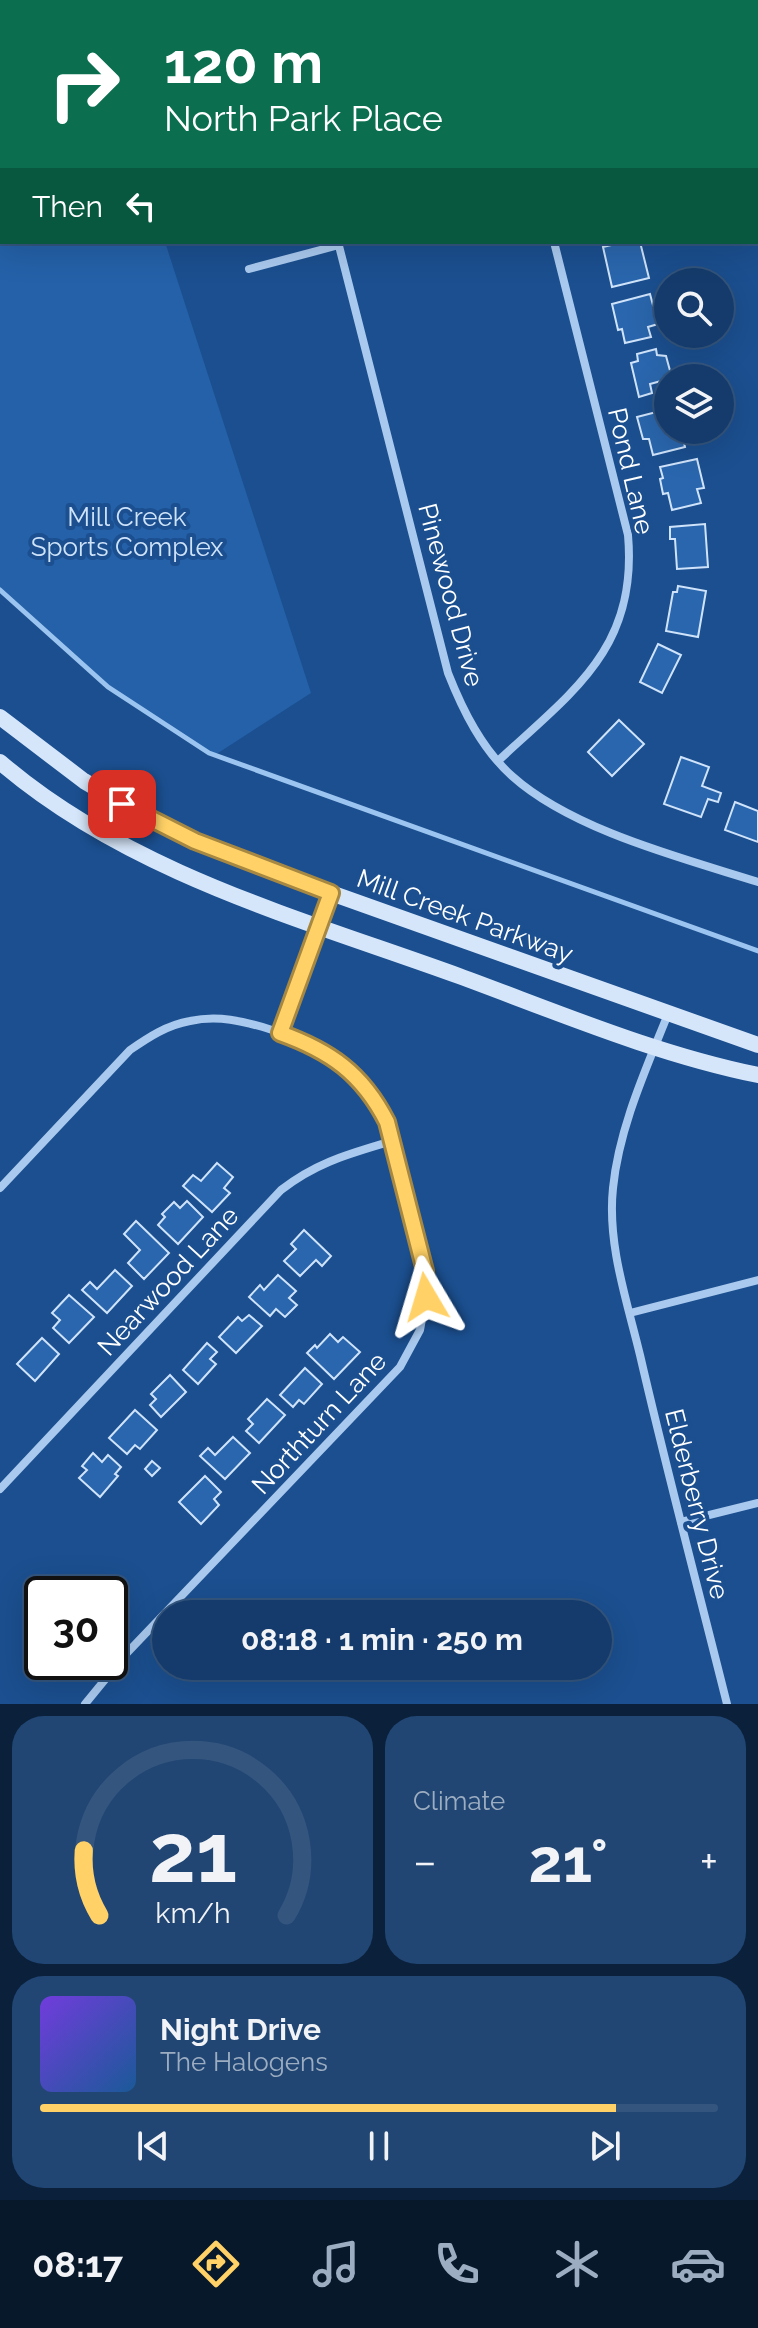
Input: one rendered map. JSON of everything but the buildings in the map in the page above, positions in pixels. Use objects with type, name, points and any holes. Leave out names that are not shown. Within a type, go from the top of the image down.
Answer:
[{"type":"main road","name":"Mill Creek Parkway","points":[[0,717],[84,781],[142,815],[206,846],[758,1045]]},
{"type":"main road","points":[[0,762],[58,805],[139,853],[187,876],[655,1047],[717,1067],[758,1075]]},
{"type":"street","points":[[249,269],[336,244]]},
{"type":"street","name":"Pinewood Drive","points":[[339,244],[448,673],[473,728],[498,761],[539,797],[569,814],[758,882]]},
{"type":"street","name":"Pond Lane","points":[[498,761],[583,683],[600,660],[623,609],[628,582],[628,535],[555,244]]},
{"type":"street","points":[[280,1033],[331,893]]},
{"type":"street","name":"Elderberry Drive","points":[[668,1014],[617,1159],[612,1190],[612,1221],[630,1313],[727,1704]]},
{"type":"street","name":"Northturn Lane","points":[[0,1188],[130,1050],[152,1035],[191,1020],[219,1018],[246,1021],[313,1045],[343,1064],[378,1105],[387,1122],[425,1271],[424,1314],[409,1353],[400,1367],[126,1654],[85,1704]]},
{"type":"street","name":"Nearwood Lane","points":[[0,1489],[281,1190],[302,1173],[326,1161],[392,1141]]},
{"type":"street","points":[[630,1313],[758,1280]]},
{"type":"street","points":[[681,1522],[758,1503]]},
{"type":"green space","name":"Mill Creek Sports Complex","points":[[0,244],[166,244],[311,693],[215,755],[108,687],[0,591]]},
{"type":"waterway","points":[[0,590],[108,687],[209,753],[758,951]]},
{"type":"route","points":[[122,804],[195,841],[331,893],[280,1033],[313,1045],[343,1064],[378,1105],[387,1122],[425,1271],[426,1297]]}]
